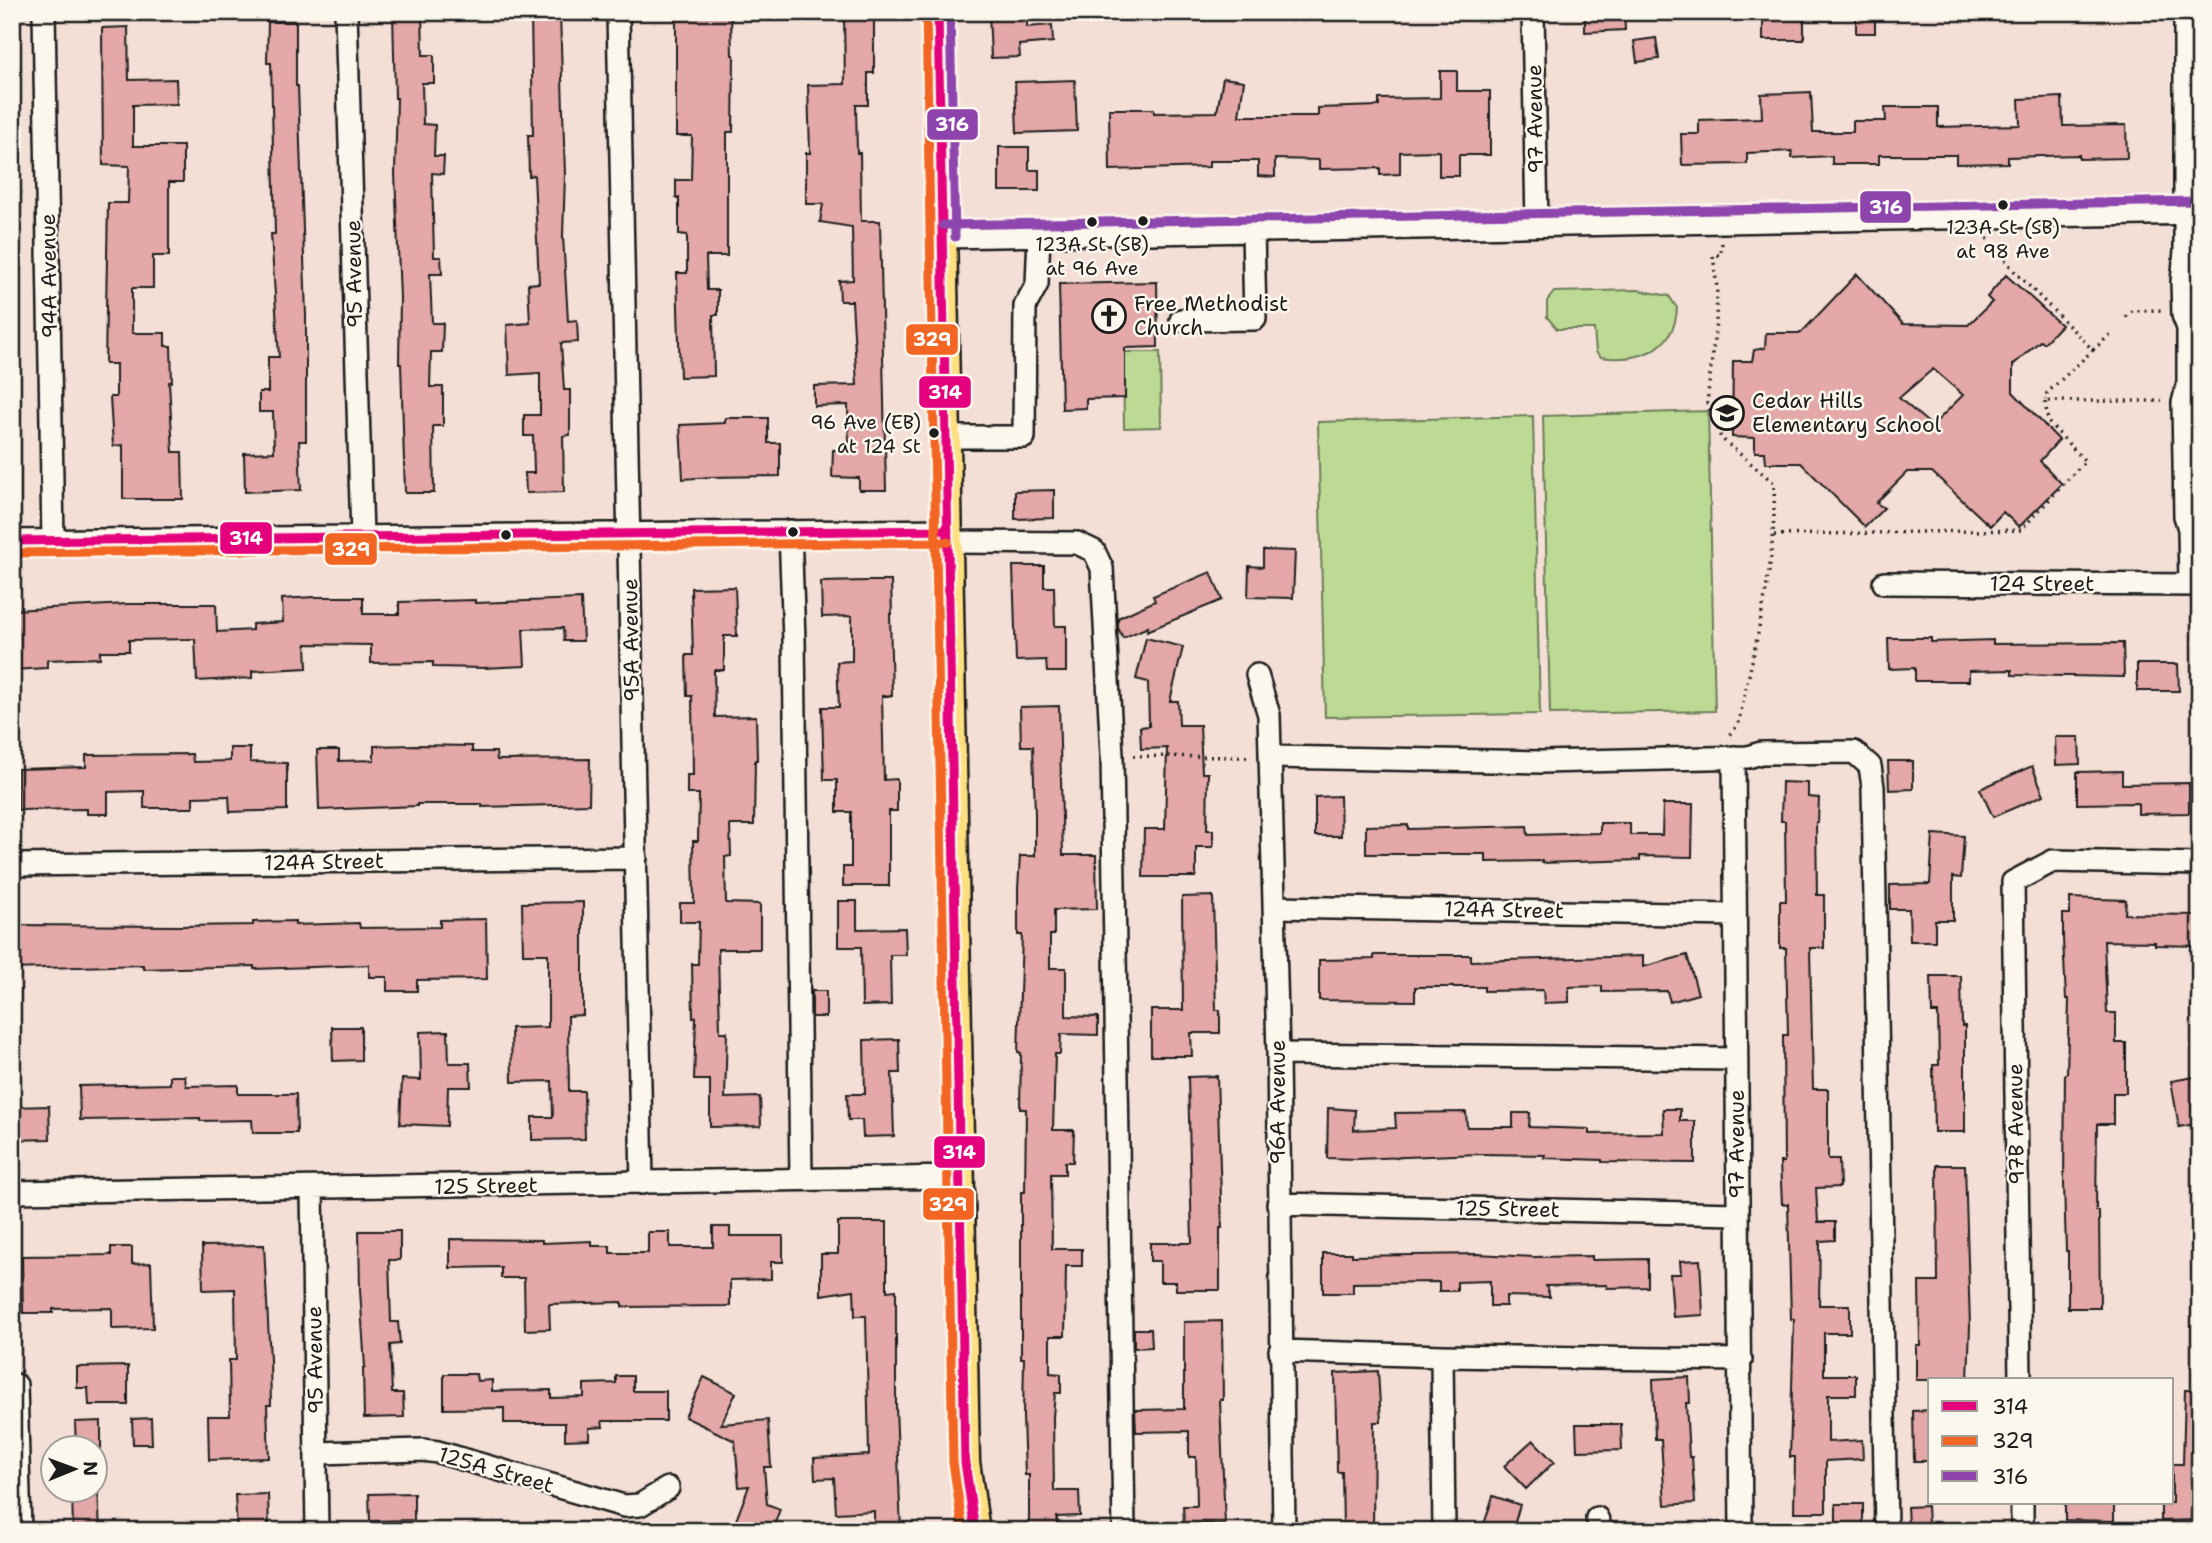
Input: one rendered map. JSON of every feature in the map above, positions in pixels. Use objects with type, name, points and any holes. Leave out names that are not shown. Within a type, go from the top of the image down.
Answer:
[{"type":"main road","points":[[938,12],[965,1462],[975,1531]]},
{"type":"main road","points":[[957,1531],[965,1462]]},
{"type":"street","name":"94A Avenue","points":[[44,12],[52,541]]},
{"type":"street","name":"95 Avenue","points":[[346,12],[362,536]]},
{"type":"street","name":"95A Avenue","points":[[618,12],[642,1183]]},
{"type":"street","name":"97 Avenue","points":[[1533,12],[1537,225]]},
{"type":"street","points":[[2185,12],[2193,213],[2182,282],[2183,315],[2188,328],[2188,383],[2183,403],[2183,448],[2185,516],[2195,585]]},
{"type":"street","points":[[943,237],[2193,213]]},
{"type":"street","points":[[1181,320],[1255,319],[1254,230]]},
{"type":"street","points":[[946,437],[1024,437],[1025,306],[1037,284],[1039,235]]},
{"type":"street","points":[[12,541],[790,531],[1077,543],[1094,551],[1102,568],[1112,769],[1124,1531]]},
{"type":"street","points":[[790,531],[794,640],[801,1179]]},
{"type":"street","name":"124 Street","points":[[1884,583],[2195,585]]},
{"type":"street","name":"96A Avenue","points":[[1257,675],[1269,715],[1260,757],[1274,906],[1284,1531]]},
{"type":"street","points":[[1260,757],[1542,762],[1854,752],[1870,766],[1873,787],[1886,1531]]},
{"type":"street","name":"97 Avenue","points":[[1731,757],[1741,1360],[1741,1531]]},
{"type":"street","name":"124A Street","points":[[12,865],[636,858]]},
{"type":"street","name":"97B Avenue","points":[[2020,1378],[2013,882],[2053,861],[2200,864]]},
{"type":"street","name":"124A Street","points":[[1274,906],[1734,915]]},
{"type":"street","points":[[1278,1054],[1736,1059]]},
{"type":"street","name":"125 Street","points":[[12,1192],[960,1177]]},
{"type":"street","name":"95 Avenue","points":[[312,1189],[317,1531]]},
{"type":"street","name":"125 Street","points":[[1278,1204],[1738,1214]]},
{"type":"street","points":[[1280,1352],[1741,1360]]},
{"type":"street","points":[[1442,1356],[1444,1531]]},
{"type":"street","points":[[16,1385],[20,1531]]},
{"type":"street","name":"125A Street","points":[[317,1453],[422,1450],[438,1452],[624,1506],[640,1504],[668,1488]]},
{"type":"street","points":[[2022,1504],[2022,1531]]},
{"type":"path","points":[[1987,238],[2016,274],[2094,350]]},
{"type":"path","points":[[1722,243],[1721,255],[1713,254],[1717,299],[1707,403],[1721,438],[1774,483],[1772,564],[1738,725],[1724,739],[1731,757]]},
{"type":"path","points":[[2126,317],[2132,311],[2163,310]]},
{"type":"path","points":[[1774,535],[2021,530],[2085,461],[2048,422],[2045,401],[2047,393],[2111,334]]},
{"type":"path","points":[[2045,401],[2164,401]]},
{"type":"path","points":[[1126,755],[1260,757]]},
{"type":"green space","points":[[1638,290],[1669,296],[1677,308],[1675,323],[1669,335],[1662,344],[1641,355],[1628,358],[1601,357],[1596,352],[1594,329],[1557,329],[1547,317],[1547,301],[1554,292]]},
{"type":"green space","points":[[1123,352],[1160,352],[1161,427],[1124,428]]},
{"type":"green space","points":[[1708,411],[1715,711],[1550,714],[1543,416]]},
{"type":"green space","points":[[1533,416],[1540,714],[1325,717],[1318,422]]},
{"type":"building","points":[[393,12],[422,12],[423,55],[434,55],[434,83],[422,83],[423,124],[435,125],[434,156],[444,156],[443,174],[432,173],[434,257],[441,257],[442,274],[430,274],[432,323],[443,323],[442,352],[431,352],[430,387],[443,387],[443,426],[433,426],[434,493],[405,493],[399,364],[400,298],[395,173],[397,98]]},
{"type":"building","points":[[989,12],[1018,12],[1019,18],[1027,18],[1027,27],[1052,25],[1053,42],[1019,45],[1020,57],[991,58]]},
{"type":"building","points":[[1585,12],[1624,12],[1625,30],[1585,32]]},
{"type":"building","points":[[1763,12],[1804,12],[1804,40],[1763,40]]},
{"type":"building","points":[[1856,12],[1875,12],[1875,33],[1856,33]]},
{"type":"building","points":[[560,13],[565,175],[563,236],[568,321],[577,320],[578,342],[561,343],[564,390],[570,390],[570,435],[563,436],[564,492],[526,493],[525,473],[534,473],[533,436],[524,436],[524,415],[540,415],[540,373],[509,375],[507,325],[530,323],[528,284],[539,283],[534,175],[529,176],[528,135],[533,135],[531,14]]},
{"type":"building","points":[[731,15],[734,55],[733,132],[727,132],[727,256],[706,256],[707,290],[718,290],[718,315],[713,315],[714,376],[680,377],[677,273],[687,273],[687,235],[679,234],[676,180],[691,180],[692,136],[676,136],[676,16]]},
{"type":"building","points":[[844,15],[874,15],[874,73],[868,73],[868,105],[856,105],[857,153],[860,153],[861,221],[880,221],[886,490],[859,490],[859,478],[832,477],[833,450],[849,450],[848,405],[814,406],[814,386],[857,385],[852,301],[840,301],[839,281],[853,280],[852,227],[820,222],[823,204],[806,204],[806,153],[810,153],[808,85],[845,84]]},
{"type":"building","points":[[268,22],[296,22],[296,86],[306,315],[306,441],[299,441],[301,490],[245,492],[244,453],[274,452],[273,412],[259,412],[259,392],[268,392],[268,357],[279,357],[271,234],[275,234],[271,63],[267,63]]},
{"type":"building","points":[[128,27],[129,80],[176,79],[177,104],[133,105],[133,146],[183,146],[183,182],[169,182],[169,256],[153,256],[153,288],[132,288],[132,333],[165,333],[165,346],[171,346],[172,382],[169,382],[173,452],[182,452],[183,499],[123,499],[123,445],[113,446],[110,397],[116,397],[116,364],[105,364],[108,203],[128,203],[129,166],[103,165],[102,28]]},
{"type":"building","points":[[1656,38],[1659,59],[1637,62],[1634,41]]},
{"type":"building","points":[[1440,71],[1457,71],[1457,91],[1490,91],[1490,155],[1459,155],[1459,176],[1439,176],[1439,151],[1400,152],[1400,174],[1380,175],[1380,168],[1319,169],[1319,160],[1275,159],[1275,177],[1258,176],[1258,161],[1209,161],[1209,167],[1110,170],[1109,109],[1154,109],[1154,113],[1217,112],[1223,78],[1244,81],[1239,116],[1318,116],[1318,108],[1379,106],[1379,99],[1440,98]]},
{"type":"building","points":[[1075,80],[1077,131],[1017,133],[1015,82]]},
{"type":"building","points":[[1811,92],[1813,132],[1853,132],[1853,121],[1886,121],[1885,107],[1938,107],[1938,127],[2020,125],[2019,99],[2062,97],[2063,126],[2126,125],[2127,158],[2079,159],[2079,155],[2008,157],[2008,163],[1956,164],[1956,155],[1879,155],[1879,164],[1832,164],[1832,156],[1792,158],[1792,151],[1747,153],[1747,164],[1682,165],[1681,134],[1699,134],[1699,120],[1762,118],[1761,94]]},
{"type":"building","points":[[999,147],[1029,147],[1029,170],[1039,170],[1039,191],[999,191]]},
{"type":"building","points":[[1857,274],[1903,324],[1968,325],[1992,302],[1987,297],[2006,275],[2061,325],[2044,343],[2040,341],[2013,365],[2013,392],[2059,440],[2040,461],[2062,484],[2019,527],[2003,512],[1990,526],[1932,472],[1907,472],[1876,503],[1884,508],[1865,527],[1801,463],[1766,463],[1765,452],[1755,452],[1755,438],[1732,437],[1733,361],[1752,361],[1754,350],[1765,348],[1766,333],[1801,333]],"holes":[[[1933,369],[1963,395],[1932,426],[1899,398]]]},
{"type":"building","name":"Free Methodist Church","points":[[1157,282],[1158,347],[1125,348],[1125,398],[1086,399],[1086,408],[1062,409],[1059,284]]},
{"type":"building","points":[[725,418],[768,418],[768,443],[780,443],[780,476],[683,479],[680,425],[725,423]]},
{"type":"building","points":[[1054,490],[1054,518],[1015,519],[1015,491]]},
{"type":"building","points":[[1263,550],[1295,551],[1293,598],[1248,597],[1249,566],[1263,567]]},
{"type":"building","points":[[1013,566],[1044,566],[1044,587],[1054,587],[1055,626],[1066,626],[1066,672],[1047,672],[1046,660],[1016,661]]},
{"type":"building","points":[[1211,572],[1222,600],[1123,638],[1118,628],[1118,618],[1155,601],[1153,596]]},
{"type":"building","points":[[891,581],[892,696],[882,696],[884,780],[897,779],[897,811],[889,811],[889,886],[843,886],[843,867],[851,867],[851,812],[837,812],[837,780],[824,780],[822,707],[839,707],[837,662],[852,661],[852,616],[822,617],[821,582]]},
{"type":"building","points":[[735,587],[737,636],[724,636],[724,670],[714,670],[715,717],[756,716],[757,760],[754,825],[730,825],[731,856],[725,857],[726,903],[760,904],[760,949],[718,949],[720,1032],[727,1032],[725,1098],[760,1097],[761,1126],[710,1127],[710,1080],[694,1080],[696,1017],[693,1018],[692,964],[698,964],[699,922],[680,922],[680,903],[694,903],[693,841],[698,841],[699,794],[687,794],[687,775],[693,775],[692,696],[687,696],[686,655],[693,655],[691,588]]},
{"type":"building","points":[[363,597],[363,614],[399,614],[399,602],[475,600],[475,603],[581,599],[583,641],[564,641],[563,628],[523,629],[525,666],[484,668],[433,667],[433,662],[371,663],[371,645],[306,644],[307,668],[252,671],[252,678],[197,681],[195,639],[129,640],[129,651],[100,651],[100,658],[47,660],[47,668],[12,670],[12,610],[128,604],[216,604],[217,632],[252,630],[252,624],[283,622],[282,599]]},
{"type":"building","points":[[1146,638],[1183,647],[1170,701],[1178,701],[1179,725],[1200,725],[1202,773],[1208,773],[1207,830],[1213,830],[1213,847],[1196,847],[1196,877],[1143,877],[1144,829],[1165,829],[1167,748],[1141,749],[1140,727],[1149,726],[1148,682],[1136,679]]},
{"type":"building","points":[[1888,638],[1931,638],[1931,642],[1993,640],[1993,644],[2123,643],[2124,677],[2012,675],[2012,670],[1969,671],[1969,681],[1915,681],[1915,668],[1889,669]]},
{"type":"building","points":[[2137,664],[2178,664],[2179,691],[2137,691]]},
{"type":"building","points":[[1059,706],[1063,855],[1096,855],[1097,909],[1054,910],[1054,935],[1050,935],[1050,968],[1066,968],[1066,1016],[1098,1017],[1098,1035],[1061,1034],[1060,1054],[1055,1054],[1053,1130],[1074,1130],[1073,1162],[1065,1162],[1065,1174],[1051,1174],[1052,1249],[1082,1249],[1082,1266],[1066,1266],[1065,1336],[1050,1336],[1050,1373],[1061,1374],[1061,1393],[1055,1393],[1053,1417],[1054,1491],[1079,1491],[1080,1516],[1057,1517],[1057,1531],[1029,1531],[1029,1475],[1025,1475],[1023,1417],[1024,1358],[1021,1358],[1021,1192],[1025,1192],[1026,1109],[1020,1109],[1021,1053],[1018,1052],[1022,935],[1018,935],[1018,888],[1020,856],[1035,856],[1035,815],[1033,746],[1021,746],[1020,707]]},
{"type":"building","points":[[2055,737],[2079,737],[2080,764],[2056,765]]},
{"type":"building","points":[[374,746],[472,746],[472,752],[496,752],[497,760],[590,759],[589,804],[482,807],[482,804],[417,804],[319,810],[317,750],[339,750],[339,761],[374,760]]},
{"type":"building","points":[[230,748],[250,748],[250,762],[287,763],[287,810],[230,812],[229,796],[193,797],[193,808],[144,808],[144,791],[108,792],[108,814],[87,814],[87,809],[18,810],[18,769],[86,767],[86,755],[192,754],[193,762],[230,761]]},
{"type":"building","points":[[1888,761],[1913,761],[1913,789],[1889,790]]},
{"type":"building","points":[[2032,766],[2044,795],[1993,817],[1980,789]]},
{"type":"building","points":[[2122,771],[2122,784],[2189,783],[2189,813],[2138,814],[2138,803],[2077,804],[2077,772]]},
{"type":"building","points":[[1782,782],[1808,783],[1808,797],[1819,798],[1816,822],[1817,895],[1824,895],[1824,948],[1810,948],[1813,1089],[1828,1089],[1828,1159],[1839,1159],[1840,1187],[1816,1188],[1818,1222],[1835,1222],[1835,1240],[1820,1241],[1819,1305],[1850,1305],[1850,1333],[1824,1333],[1824,1375],[1856,1375],[1856,1395],[1828,1395],[1828,1442],[1862,1440],[1863,1459],[1826,1461],[1826,1512],[1794,1512],[1795,1457],[1790,1457],[1794,1319],[1791,1319],[1788,1204],[1782,1204],[1780,1162],[1784,1162],[1783,1035],[1788,1035],[1786,948],[1780,948],[1780,901],[1786,901],[1785,821],[1781,821]]},
{"type":"building","points":[[1340,796],[1341,836],[1315,836],[1315,797]]},
{"type":"building","points":[[1663,804],[1693,804],[1692,857],[1640,856],[1640,860],[1542,863],[1486,862],[1486,854],[1366,854],[1366,826],[1408,825],[1408,829],[1527,826],[1528,835],[1600,833],[1600,823],[1630,823],[1630,835],[1662,835]]},
{"type":"building","points":[[1933,834],[1964,836],[1961,878],[1953,877],[1953,920],[1935,920],[1935,941],[1910,941],[1909,909],[1890,909],[1890,885],[1930,884]]},
{"type":"building","points":[[1213,896],[1216,1010],[1220,1010],[1220,1033],[1191,1033],[1192,1056],[1151,1056],[1151,1010],[1183,1010],[1182,897]]},
{"type":"building","points":[[2070,898],[2126,900],[2125,914],[2200,915],[2200,946],[2104,941],[2107,1013],[2116,1013],[2116,1043],[2126,1043],[2126,1093],[2113,1093],[2113,1124],[2097,1124],[2096,1211],[2099,1211],[2100,1308],[2068,1308],[2064,1184],[2069,999],[2066,999],[2063,914],[2070,914]]},
{"type":"building","points":[[838,901],[857,901],[857,929],[905,928],[906,955],[890,955],[891,1005],[862,1006],[861,947],[838,947]]},
{"type":"building","points":[[583,902],[583,1015],[568,1016],[569,1091],[584,1091],[585,1139],[532,1140],[532,1117],[553,1117],[552,1081],[512,1082],[511,1028],[548,1027],[548,954],[523,954],[522,903]]},
{"type":"building","points":[[486,919],[487,979],[417,980],[417,991],[387,991],[387,977],[369,977],[369,965],[254,969],[254,966],[143,969],[143,965],[12,969],[12,925],[253,925],[253,922],[295,921],[295,925],[359,923],[360,928],[440,927],[440,920]]},
{"type":"building","points":[[1374,955],[1471,955],[1471,961],[1643,956],[1643,967],[1687,955],[1698,994],[1670,1002],[1667,991],[1602,992],[1602,986],[1569,987],[1569,1002],[1544,1003],[1543,990],[1484,991],[1484,987],[1415,987],[1415,1001],[1319,1000],[1319,960],[1374,959]]},
{"type":"building","points":[[1931,976],[1961,976],[1962,1026],[1965,1026],[1965,1132],[1934,1132],[1933,1065],[1939,1065],[1938,1013],[1932,1013]]},
{"type":"building","points":[[812,991],[826,991],[826,1017],[812,1017]]},
{"type":"building","points":[[332,1027],[361,1027],[361,1060],[333,1061]]},
{"type":"building","points":[[448,1031],[449,1063],[470,1063],[471,1087],[448,1087],[447,1126],[400,1124],[402,1079],[421,1080],[420,1032]]},
{"type":"building","points":[[899,1039],[900,1073],[892,1073],[894,1136],[863,1137],[862,1120],[848,1120],[847,1094],[865,1094],[864,1040]]},
{"type":"building","points":[[170,1076],[185,1076],[186,1086],[238,1085],[238,1094],[296,1094],[297,1133],[253,1133],[252,1120],[80,1120],[79,1086],[170,1084]]},
{"type":"building","points":[[1217,1076],[1222,1228],[1220,1290],[1176,1290],[1176,1282],[1160,1282],[1160,1261],[1150,1261],[1150,1243],[1192,1243],[1188,1077]]},
{"type":"building","points":[[2200,1076],[2200,1123],[2179,1127],[2171,1081]]},
{"type":"building","points":[[49,1106],[50,1139],[12,1140],[12,1107]]},
{"type":"building","points":[[1328,1108],[1355,1110],[1354,1130],[1396,1128],[1395,1113],[1466,1112],[1467,1127],[1513,1127],[1513,1113],[1530,1113],[1529,1127],[1589,1129],[1589,1134],[1664,1133],[1663,1109],[1680,1109],[1680,1121],[1695,1121],[1695,1163],[1602,1162],[1544,1158],[1545,1155],[1479,1154],[1327,1158]]},
{"type":"building","points":[[1937,1165],[1965,1165],[1970,1326],[1968,1378],[1916,1380],[1916,1345],[1920,1345],[1919,1282],[1938,1282]]},
{"type":"building","points":[[838,1222],[887,1222],[887,1291],[896,1290],[896,1407],[901,1531],[874,1531],[874,1511],[836,1513],[834,1478],[815,1479],[814,1458],[869,1455],[866,1316],[855,1316],[854,1290],[821,1295],[821,1254],[838,1254]]},
{"type":"building","points":[[713,1227],[730,1227],[730,1236],[783,1236],[783,1262],[771,1262],[771,1279],[730,1280],[730,1306],[622,1307],[622,1302],[549,1304],[550,1329],[525,1330],[524,1278],[501,1278],[501,1267],[450,1268],[450,1239],[542,1240],[542,1243],[592,1241],[592,1246],[610,1246],[610,1253],[648,1253],[648,1232],[670,1232],[670,1247],[713,1247]]},
{"type":"building","points":[[359,1231],[400,1231],[400,1260],[389,1260],[391,1322],[398,1322],[400,1344],[390,1345],[392,1393],[403,1393],[404,1417],[364,1418],[365,1368]]},
{"type":"building","points":[[264,1245],[270,1360],[271,1405],[267,1405],[269,1458],[209,1460],[208,1416],[230,1416],[229,1360],[236,1360],[235,1289],[203,1290],[202,1246]]},
{"type":"building","points":[[111,1247],[132,1247],[132,1264],[151,1263],[153,1328],[112,1329],[112,1308],[53,1309],[53,1313],[23,1313],[22,1256],[111,1255]]},
{"type":"building","points":[[1323,1253],[1352,1253],[1352,1256],[1477,1254],[1592,1256],[1592,1260],[1648,1259],[1648,1287],[1546,1286],[1550,1297],[1506,1296],[1506,1306],[1490,1306],[1490,1281],[1457,1282],[1457,1291],[1439,1291],[1439,1282],[1353,1283],[1353,1293],[1323,1293]]},
{"type":"building","points":[[1700,1260],[1703,1315],[1673,1317],[1670,1274],[1681,1274],[1680,1261]]},
{"type":"building","points":[[1222,1321],[1223,1400],[1220,1400],[1225,1524],[1184,1524],[1183,1506],[1197,1506],[1196,1457],[1189,1457],[1189,1431],[1136,1432],[1135,1410],[1184,1409],[1184,1322]]},
{"type":"building","points":[[1134,1329],[1151,1329],[1152,1347],[1134,1348]]},
{"type":"building","points":[[128,1366],[128,1405],[89,1405],[88,1388],[77,1388],[77,1367]]},
{"type":"building","points":[[1378,1371],[1381,1422],[1374,1422],[1373,1531],[1343,1531],[1342,1472],[1337,1472],[1335,1373]]},
{"type":"building","points":[[444,1374],[476,1374],[477,1381],[492,1380],[492,1391],[551,1390],[551,1398],[584,1397],[584,1384],[616,1383],[616,1376],[633,1376],[633,1391],[666,1391],[666,1421],[602,1421],[603,1427],[589,1428],[589,1439],[565,1440],[565,1423],[504,1423],[504,1408],[444,1409]]},
{"type":"building","points":[[704,1377],[736,1393],[721,1424],[768,1420],[771,1467],[764,1467],[767,1504],[780,1509],[772,1531],[732,1531],[749,1486],[739,1487],[735,1441],[685,1417]]},
{"type":"building","points":[[1689,1377],[1690,1403],[1686,1403],[1695,1503],[1665,1505],[1661,1439],[1655,1439],[1653,1379]]},
{"type":"building","points":[[2185,1390],[2200,1390],[2200,1520],[2161,1521],[2161,1504],[2174,1504],[2174,1464],[2183,1464]]},
{"type":"building","points":[[1928,1410],[1928,1461],[1914,1461],[1913,1411]]},
{"type":"building","points":[[151,1418],[152,1444],[133,1444],[132,1419]]},
{"type":"building","points":[[101,1421],[101,1434],[75,1434],[75,1422]]},
{"type":"building","points":[[1576,1424],[1621,1424],[1622,1450],[1577,1451]]},
{"type":"building","points":[[1533,1440],[1554,1462],[1526,1489],[1504,1466]]},
{"type":"building","points":[[414,1493],[414,1520],[370,1521],[369,1494]]},
{"type":"building","points":[[268,1494],[269,1531],[237,1531],[235,1495]]},
{"type":"building","points":[[1493,1496],[1520,1505],[1512,1531],[1482,1531]]},
{"type":"building","points":[[72,1504],[99,1504],[100,1531],[73,1531]]},
{"type":"building","points":[[1836,1504],[1863,1504],[1863,1526],[1836,1527]]},
{"type":"building","points":[[2065,1504],[2114,1504],[2114,1521],[2065,1520]]},
{"type":"building","points":[[1927,1506],[1928,1523],[1908,1524],[1907,1507]]},
{"type":"transit line","name":"329","points":[[926,12],[953,1462],[963,1531]]},
{"type":"transit line","name":"314","points":[[938,12],[965,1462],[975,1531]]},
{"type":"transit line","name":"316","points":[[950,12],[955,237]]},
{"type":"transit line","name":"316","points":[[943,225],[2200,201]]},
{"type":"transit line","name":"314","points":[[12,541],[948,530]]},
{"type":"transit line","name":"329","points":[[12,553],[948,542]]},
{"type":"place","name":"123A St (SB) at 98 Ave","points":[[2003,205]]},
{"type":"place","name":"123A St (SB) at 96 Ave","points":[[1092,222]]},
{"type":"place","name":"Free Methodist Church","points":[[1109,316]]},
{"type":"place","name":"Cedar Hills Elementary School","points":[[1727,413]]},
{"type":"place","name":"96 Ave (EB) at 124 St","points":[[934,433]]}]
